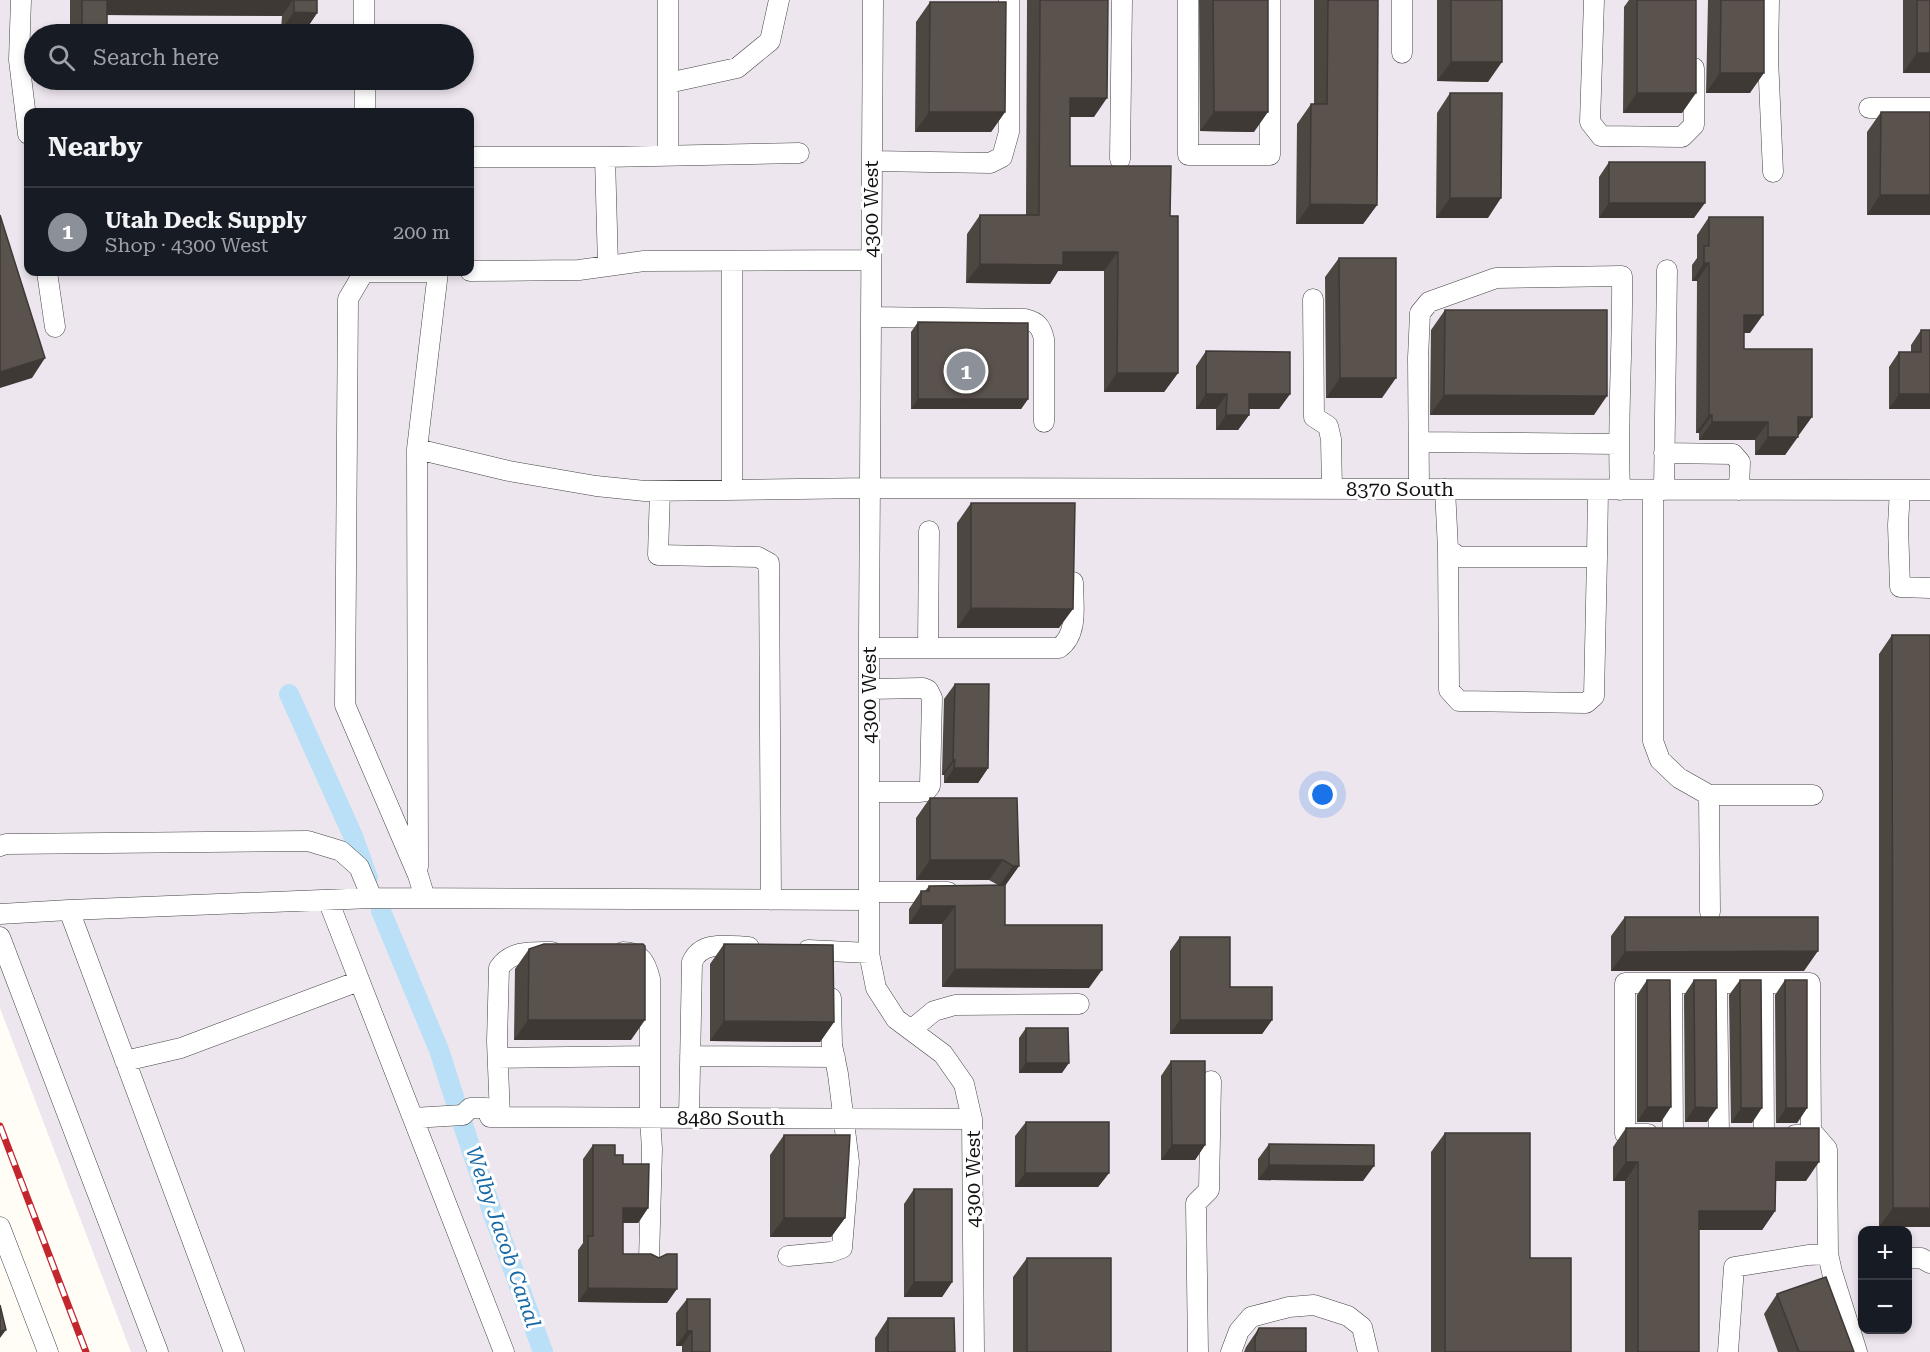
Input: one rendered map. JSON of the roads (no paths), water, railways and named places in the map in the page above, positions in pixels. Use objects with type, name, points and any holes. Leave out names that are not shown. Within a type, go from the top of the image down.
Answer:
[{"type":"street","points":[[21,0],[19,60],[25,108]]},
{"type":"street","points":[[364,0],[364,24]]},
{"type":"street","points":[[668,0],[668,156]]},
{"type":"street","points":[[668,83],[736,68],[770,41],[779,0]]},
{"type":"street","name":"4300 West","points":[[873,0],[869,953],[876,988],[896,1019],[943,1054],[964,1084],[972,1119],[974,1352]]},
{"type":"street","points":[[872,161],[990,163],[1002,157],[1009,132],[1009,0]]},
{"type":"street","points":[[1120,159],[1122,0]]},
{"type":"street","points":[[1188,0],[1188,155],[1270,155],[1270,0]]},
{"type":"street","points":[[1402,0],[1402,53]]},
{"type":"street","points":[[1594,0],[1590,122],[1601,136],[1682,137],[1694,124],[1694,45]]},
{"type":"street","points":[[1768,0],[1773,172]]},
{"type":"street","points":[[364,90],[365,108]]},
{"type":"street","points":[[1869,108],[1930,108]]},
{"type":"street","points":[[474,157],[799,153]]},
{"type":"street","points":[[605,157],[608,266]]},
{"type":"street","points":[[474,271],[579,270],[644,261],[871,260]]},
{"type":"street","points":[[732,261],[732,490]]},
{"type":"street","points":[[1667,270],[1664,453],[1658,490],[1653,741],[1660,760],[1666,766],[1679,778],[1709,795],[1813,795]]},
{"type":"street","points":[[48,276],[55,327]]},
{"type":"street","points":[[362,276],[348,299],[345,705],[426,898]]},
{"type":"street","points":[[418,875],[417,449],[438,276]]},
{"type":"street","points":[[1419,489],[1420,313],[1429,302],[1496,278],[1622,276],[1623,328],[1618,444],[1620,490]]},
{"type":"street","points":[[1313,299],[1314,417],[1328,426],[1331,439],[1332,489]]},
{"type":"street","points":[[871,317],[1034,321],[1041,327],[1044,339],[1044,422]]},
{"type":"street","points":[[1419,442],[1618,444]]},
{"type":"street","name":"8370 South","points":[[417,449],[509,471],[596,486],[660,490],[870,488],[1930,490]]},
{"type":"street","points":[[1664,453],[1733,454],[1740,462],[1739,490]]},
{"type":"street","points":[[1073,489],[1073,513]]},
{"type":"street","points":[[1445,489],[1448,549],[1449,690],[1460,701],[1586,703],[1594,696],[1598,490]]},
{"type":"street","points":[[660,490],[658,555],[758,557],[769,563],[771,900]]},
{"type":"street","points":[[1900,490],[1898,525],[1900,587],[1930,588]]},
{"type":"street","points":[[928,531],[928,648]]},
{"type":"street","points":[[1448,549],[1459,557],[1598,557]]},
{"type":"street","points":[[869,648],[1059,648],[1071,635],[1073,561]]},
{"type":"street","points":[[869,689],[923,688],[928,690],[932,698],[930,786],[926,791],[919,792],[869,792]]},
{"type":"street","points":[[1709,795],[1710,912]]},
{"type":"street","points":[[0,846],[6,844],[308,841],[341,851],[359,867],[372,898]]},
{"type":"street","points":[[0,914],[372,898],[771,900],[968,892]]},
{"type":"street","points":[[328,900],[504,1352]]},
{"type":"street","points":[[69,910],[234,1352]]},
{"type":"street","points":[[0,937],[158,1352]]},
{"type":"street","points":[[689,1118],[692,962],[702,949],[718,946],[763,948]]},
{"type":"street","points":[[786,949],[869,953]]},
{"type":"street","points":[[788,1256],[831,1252],[842,1248],[849,1162],[832,1046],[831,951]]},
{"type":"street","points":[[495,1117],[498,974],[504,960],[528,952],[573,953]]},
{"type":"street","points":[[609,952],[633,952],[642,958],[647,966],[650,979],[652,1149],[649,1260]]},
{"type":"street","points":[[125,1061],[181,1048],[359,981]]},
{"type":"street","points":[[1811,1135],[1810,983],[1625,983],[1625,1134],[1719,1134],[1764,1135],[1811,1135],[1815,1135],[1827,1149],[1828,1254],[1857,1352]]},
{"type":"street","points":[[1672,983],[1673,1134]]},
{"type":"street","points":[[1717,983],[1719,1134]]},
{"type":"street","points":[[1763,983],[1764,1135]]},
{"type":"street","points":[[911,1030],[934,1011],[955,1005],[1079,1004]]},
{"type":"street","points":[[498,1058],[650,1056]]},
{"type":"street","points":[[690,1056],[834,1057]]},
{"type":"street","points":[[1198,1352],[1196,1203],[1209,1190],[1211,1081]]},
{"type":"street","name":"8480 South","points":[[413,1118],[463,1115],[470,1108],[486,1108],[495,1117],[972,1119]]},
{"type":"street","points":[[0,1227],[48,1352]]},
{"type":"street","points":[[1728,1352],[1734,1267],[1828,1254]]},
{"type":"street","points":[[1912,1258],[1921,1258],[1930,1263]]},
{"type":"street","points":[[1231,1352],[1239,1332],[1251,1317],[1289,1307],[1314,1305],[1348,1316],[1362,1327],[1368,1352]]},
{"type":"waterway","name":"Welby Jacob Canal","points":[[289,694],[353,836],[368,878]]},
{"type":"waterway","name":"Welby Jacob Canal","points":[[381,911],[439,1050],[455,1100]]},
{"type":"waterway","name":"Welby Jacob Canal","points":[[462,1122],[543,1352]]},
{"type":"railway","points":[[0,1126],[86,1352]]},
{"type":"place","name":"Utah Deck Supply","points":[[966,371]]}]
